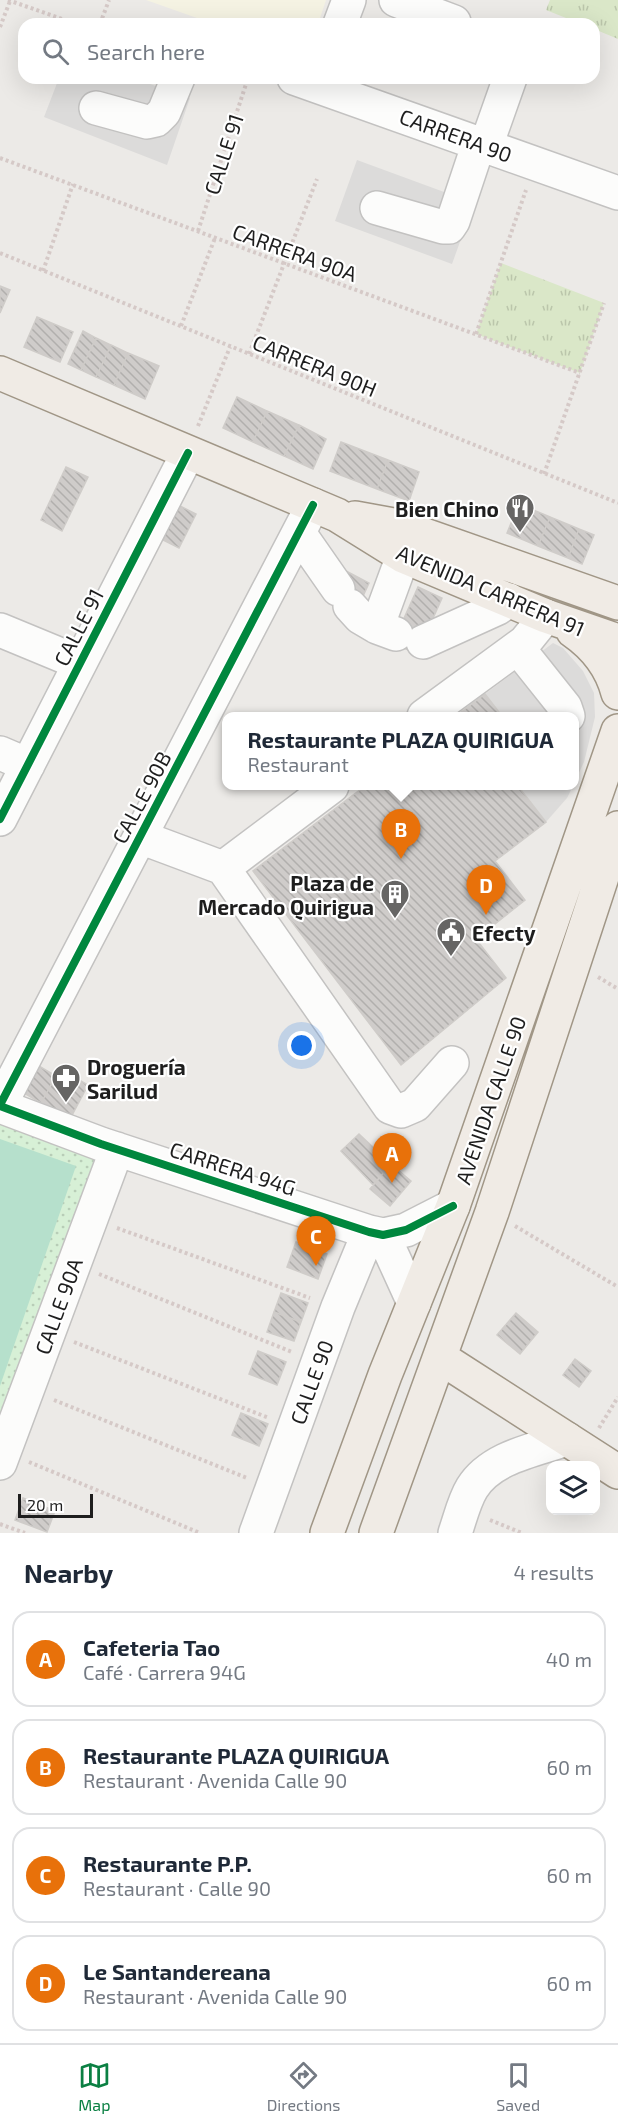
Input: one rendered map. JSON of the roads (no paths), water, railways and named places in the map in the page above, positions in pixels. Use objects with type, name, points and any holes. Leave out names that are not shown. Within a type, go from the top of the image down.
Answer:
[{"type":"main road","name":"AVENIDA CARRERA 91","points":[[0,373],[191,444],[316,518],[550,617],[618,641]]},
{"type":"main road","name":"AVENIDA CARRERA 91","points":[[316,518],[399,526],[618,603]]},
{"type":"main road","points":[[550,617],[586,639],[596,649],[607,664],[618,693]]},
{"type":"main road","name":"AVENIDA CALLE 90","points":[[327,1533],[385,1375],[453,1206],[618,731]]},
{"type":"main road","name":"AVENIDA CALLE 90","points":[[376,1533],[492,1212],[618,828]]},
{"type":"main road","points":[[414,1303],[441,1358],[581,1436],[618,1472]]},
{"type":"street","points":[[342,18],[349,0]]},
{"type":"street","points":[[396,0],[443,18]]},
{"type":"street","points":[[96,108],[147,122],[156,120],[164,112],[176,84]]},
{"type":"street","name":"CARRERA 90","points":[[319,84],[618,193]]},
{"type":"street","points":[[377,208],[443,228],[449,227],[507,84]]},
{"type":"street","name":"CALLE 91","points":[[0,819],[14,759],[80,663],[191,444]]},
{"type":"street","points":[[316,518],[344,598],[360,617],[399,634],[498,608],[509,600]]},
{"type":"street","name":"CALLE 90B","points":[[0,1106],[140,837],[316,518]]},
{"type":"street","points":[[399,634],[403,556]]},
{"type":"street","points":[[550,617],[525,642],[524,669],[565,707],[566,712]]},
{"type":"street","points":[[0,630],[80,663]]},
{"type":"street","points":[[434,712],[524,669]]},
{"type":"street","points":[[224,868],[327,790]]},
{"type":"street","points":[[140,837],[224,868],[390,1107],[401,1111],[415,1105],[452,1063]]},
{"type":"street","name":"CARRERA 94G","points":[[0,1106],[117,1149],[376,1233]]},
{"type":"street","name":"CALLE 90A","points":[[2,1457],[117,1149]]},
{"type":"street","points":[[414,1303],[376,1233],[406,1230],[453,1206]]},
{"type":"street","name":"CALLE 90","points":[[256,1533],[338,1307],[376,1233]]},
{"type":"street","points":[[455,1533],[477,1503],[482,1475],[502,1462],[581,1436]]},
{"type":"place","name":"Bien Chino","points":[[520,534]]},
{"type":"place","name":"Restaurante PLAZA QUIRIGUA","points":[[401,859]]},
{"type":"place","name":"Le Santandereana","points":[[486,915]]},
{"type":"place","name":"Plaza de Mercado Quirigua","points":[[395,920]]},
{"type":"place","name":"Efecty","points":[[451,958]]},
{"type":"place","name":"Droguería Sarilud","points":[[66,1104]]},
{"type":"place","name":"Cafeteria Tao","points":[[392,1183]]},
{"type":"place","name":"Restaurante P.P.","points":[[316,1266]]}]
